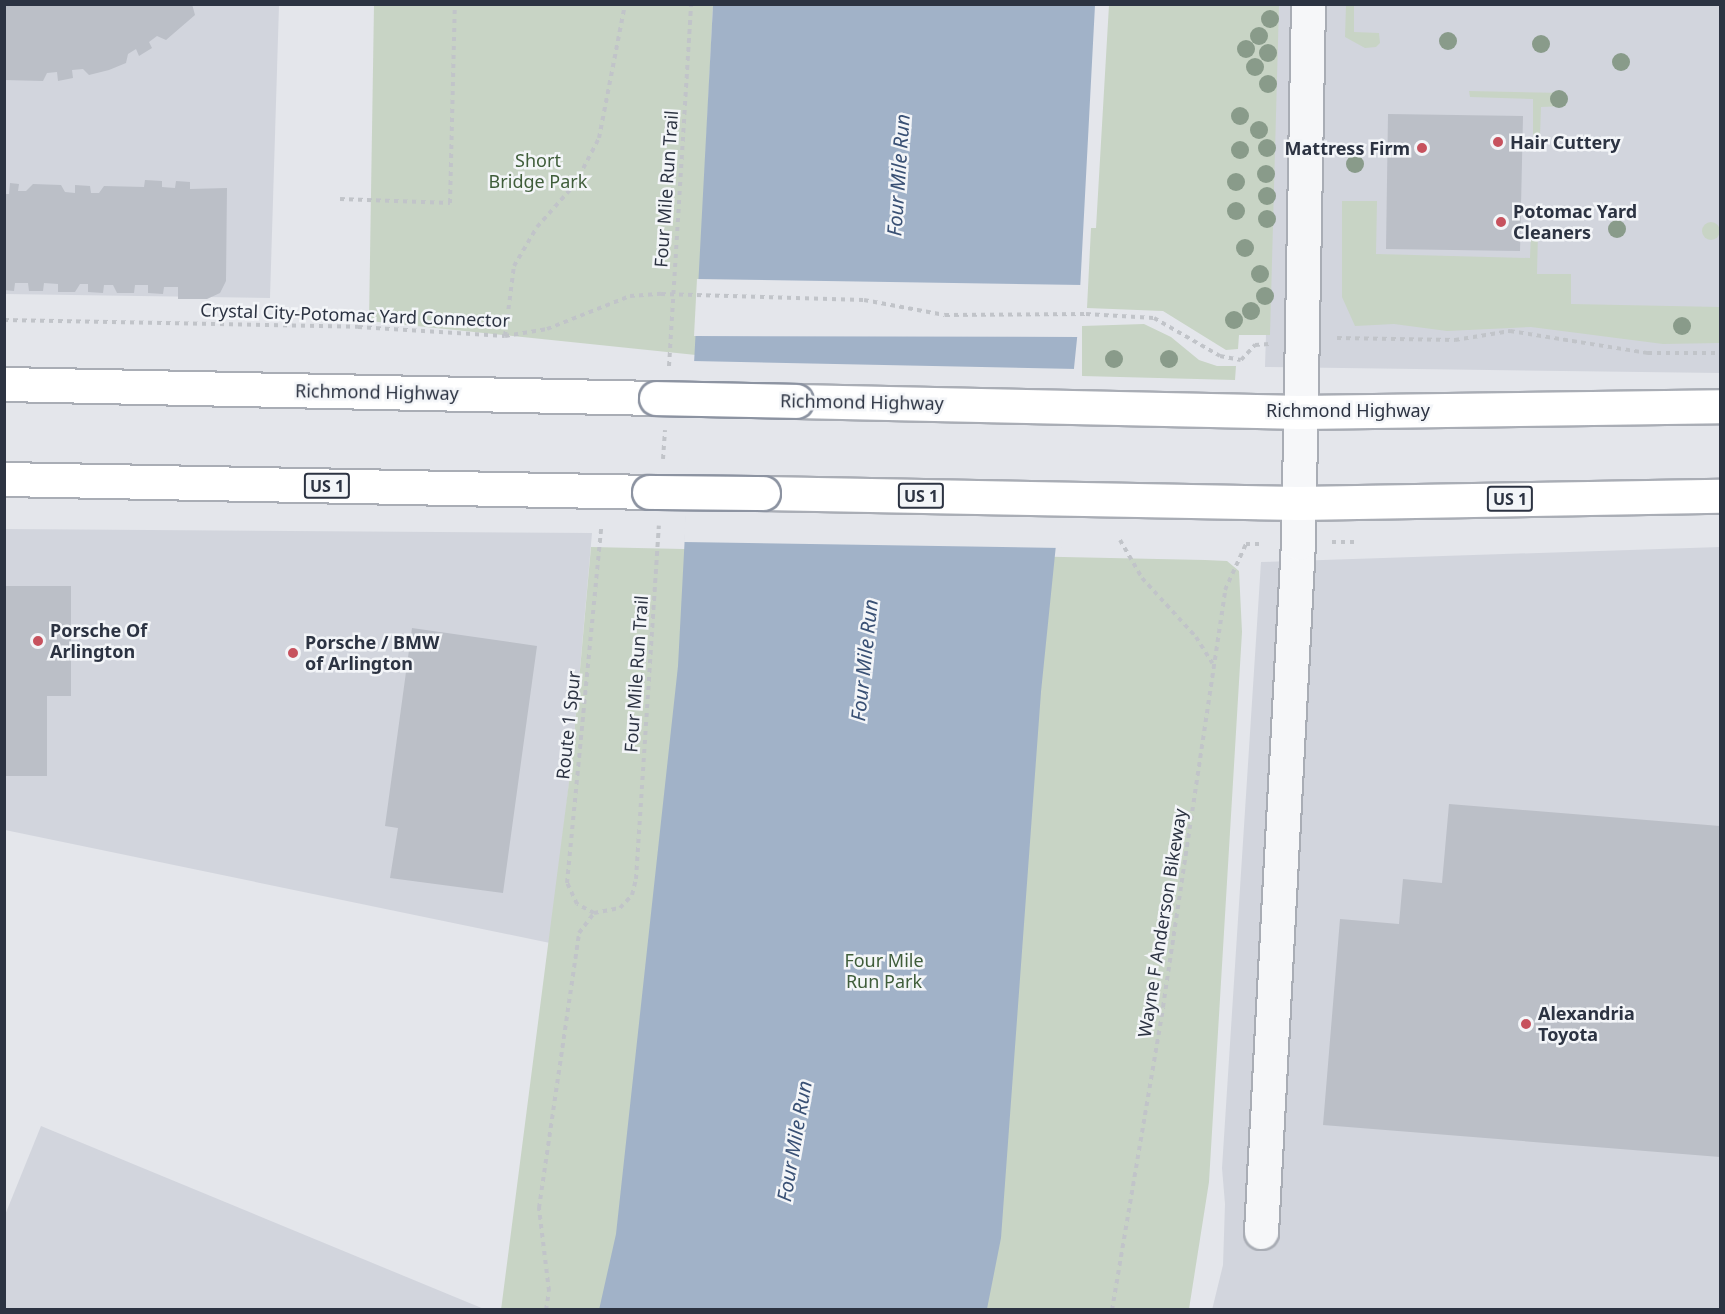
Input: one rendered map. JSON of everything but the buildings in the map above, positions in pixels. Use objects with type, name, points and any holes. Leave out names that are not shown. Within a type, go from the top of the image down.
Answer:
[{"type":"highway","name":"Richmond Highway","points":[[4,384],[663,396],[1300,412],[1720,406]]},
{"type":"highway","name":"US 1","points":[[4,479],[1299,503],[1720,496]]},
{"type":"lane","points":[[1261,1232],[1299,503],[1308,4]]},
{"type":"path","points":[[340,199],[450,203],[455,4]]},
{"type":"path","points":[[505,336],[509,291],[518,258],[537,227],[575,184],[599,138],[625,4]]},
{"type":"path","name":"Four Mile Run Trail","points":[[594,913],[620,908],[632,896],[636,879],[663,396],[692,4]]},
{"type":"path","name":"Crystal City-Potomac Yard Connector","points":[[4,320],[358,327],[505,336],[547,330],[630,296],[661,294],[864,300],[945,315],[1086,314],[1154,318],[1220,356],[1241,360],[1255,345]]},
{"type":"path","points":[[1357,337],[1455,340],[1510,331],[1648,354],[1720,353]]},
{"type":"path","name":"Route 1 Spur","points":[[594,913],[577,904],[567,883],[601,527]]},
{"type":"path","points":[[1120,540],[1142,578],[1196,637],[1213,664]]},
{"type":"path","name":"Wayne F Anderson Bikeway","points":[[1112,1310],[1165,996],[1224,590],[1246,544]]},
{"type":"path","points":[[546,1310],[549,1291],[539,1208],[579,933],[594,913]]},
{"type":"shaded area","points":[[5,5],[279,5],[270,298],[5,294]]},
{"type":"shaded area","points":[[1276,5],[1720,5],[1720,373],[1265,367]]},
{"type":"shaded area","name":"Porsche / BMW of Arlington","points":[[5,529],[592,533],[572,759],[550,943],[5,830]]},
{"type":"shaded area","points":[[1720,547],[1720,1309],[1212,1310],[1223,1265],[1225,1204],[1222,1168],[1261,562]]},
{"type":"shaded area","points":[[41,1126],[484,1309],[5,1309],[5,1215]]},
{"type":"green space","name":"Short Bridge Park","points":[[374,5],[713,5],[696,355],[369,321]]},
{"type":"green space","points":[[1109,5],[1279,5],[1270,335],[1239,335],[1238,349],[1226,350],[1163,311],[1087,308],[1091,228],[1096,228]]},
{"type":"green space","points":[[1346,5],[1354,5],[1354,32],[1379,33],[1380,43],[1376,47],[1365,48],[1345,37]]},
{"type":"green space","points":[[1469,91],[1566,93],[1566,106],[1541,107],[1540,136],[1533,136],[1533,99],[1470,97]]},
{"type":"green space","points":[[1342,201],[1377,201],[1376,254],[1530,258],[1531,234],[1538,232],[1537,274],[1571,274],[1571,304],[1720,307],[1720,343],[1663,344],[1531,327],[1447,331],[1394,324],[1355,326],[1342,297]]},
{"type":"green space","points":[[1707,222],[1715,222],[1720,227],[1718,238],[1707,240],[1702,235],[1702,227]]},
{"type":"green space","points":[[1144,324],[1171,337],[1199,360],[1217,366],[1236,366],[1235,380],[1082,376],[1082,326]]},
{"type":"green space","name":"Four Mile Run Park","points":[[591,547],[1205,560],[1227,561],[1239,571],[1242,632],[1209,1182],[1189,1309],[501,1310],[572,759]]},
{"type":"water","name":"Four Mile Run","points":[[713,5],[1095,5],[1078,329],[1041,692],[1001,1238],[987,1309],[599,1310],[616,1234],[678,666]]},
{"type":"pier","points":[[697,279],[1083,285],[1080,337],[694,336]]},
{"type":"pier","points":[[693,361],[1077,369],[1061,548],[684,542]]},
{"type":"place","name":"Hair Cuttery","points":[[1498,142]]},
{"type":"place","name":"Mattress Firm","points":[[1422,148]]},
{"type":"place","name":"Potomac Yard Cleaners","points":[[1501,222]]},
{"type":"place","name":"Porsche Of Arlington","points":[[38,641]]},
{"type":"place","name":"Porsche / BMW of Arlington","points":[[293,653]]},
{"type":"place","name":"Alexandria Toyota","points":[[1526,1024]]}]
